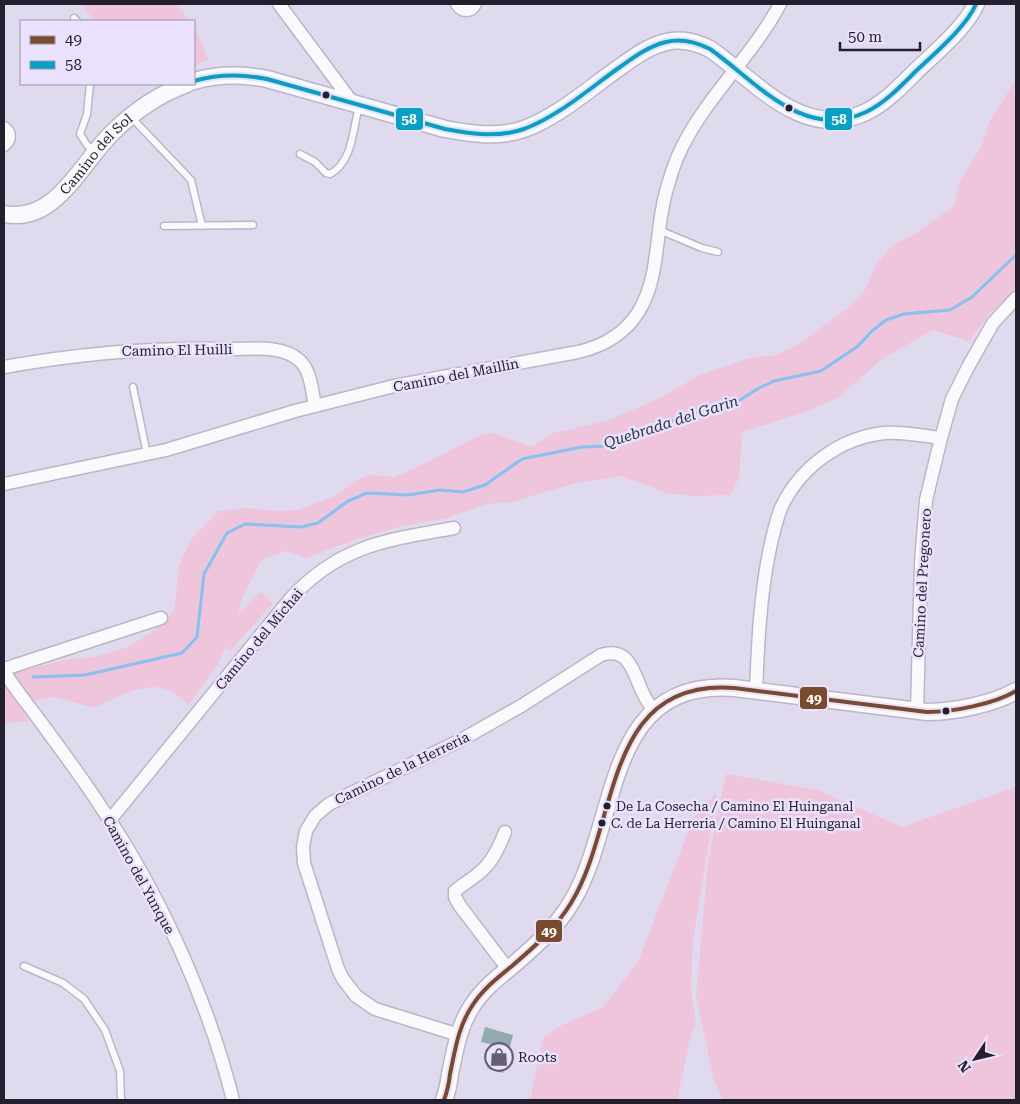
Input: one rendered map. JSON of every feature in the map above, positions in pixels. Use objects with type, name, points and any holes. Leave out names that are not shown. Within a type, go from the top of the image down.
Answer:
[{"type":"street","points":[[279,4],[356,103]]},
{"type":"street","points":[[457,4],[466,10],[473,8],[475,4]]},
{"type":"street","name":"Camino del Maillin","points":[[4,484],[147,454],[315,406],[394,386],[578,352],[606,343],[626,328],[643,304],[652,275],[667,186],[683,144],[706,105],[763,32],[780,4]]},
{"type":"street","points":[[195,81],[218,76],[249,76],[273,80],[445,130],[493,135],[513,132],[544,120],[635,56],[660,44],[683,40],[697,43],[710,49],[779,103],[797,112],[822,119],[848,118],[876,106],[931,57],[974,8],[989,4]]},
{"type":"street","name":"Camino del Sol","points":[[4,214],[27,215],[49,205],[62,193],[95,152],[130,117],[153,101],[186,85]]},
{"type":"street","points":[[4,128],[10,136],[8,142],[4,145]]},
{"type":"street","name":"Camino del Pregonero","points":[[917,712],[921,563],[926,500],[952,399],[993,323],[1016,298]]},
{"type":"street","name":"Camino El Huilli","points":[[4,367],[67,356],[128,350],[188,348],[276,350],[293,356],[304,366],[309,376],[315,406]]},
{"type":"street","points":[[756,691],[759,620],[768,561],[776,520],[793,487],[822,458],[845,444],[858,439],[898,432],[941,438]]},
{"type":"street","name":"Camino del Michai","points":[[110,820],[291,598],[312,577],[337,560],[365,547],[400,537],[454,528]]},
{"type":"street","points":[[4,670],[161,618]]},
{"type":"street","name":"Camino de la Herreria","points":[[459,1035],[375,1009],[365,1004],[349,988],[338,969],[304,863],[304,840],[310,824],[315,816],[329,804],[468,736],[521,706],[601,655],[614,654],[628,661],[644,695],[655,711]]},
{"type":"street","name":"Camino del Yunque","points":[[4,670],[110,820],[145,881],[183,958],[209,1021],[233,1100]]},
{"type":"street","points":[[444,1100],[459,1035],[466,1016],[477,999],[545,936],[572,902],[584,876],[625,752],[637,729],[655,711],[683,694],[704,689],[724,688],[756,691],[917,712],[949,711],[995,700],[1015,692]]},
{"type":"street","points":[[505,832],[498,849],[488,863],[480,873],[456,891],[455,897],[508,969]]},
{"type":"lane","points":[[90,85],[87,114],[80,134],[87,145],[95,152]]},
{"type":"lane","points":[[300,154],[315,162],[326,173],[334,172],[347,155],[356,103]]},
{"type":"lane","points":[[130,117],[191,180],[202,226]]},
{"type":"lane","points":[[164,226],[253,225]]},
{"type":"lane","points":[[659,230],[702,248],[718,252]]},
{"type":"lane","points":[[133,387],[147,454]]},
{"type":"lane","points":[[24,966],[63,983],[84,999],[105,1030],[120,1071],[120,1100]]},
{"type":"shaded area","points":[[82,4],[175,4],[190,20],[93,20]]},
{"type":"shaded area","points":[[195,27],[208,59],[195,66]]},
{"type":"shaded area","points":[[1016,80],[1016,291],[990,313],[969,341],[933,330],[885,357],[837,398],[805,412],[742,432],[739,478],[730,495],[693,496],[667,493],[621,476],[576,483],[512,502],[486,504],[446,518],[398,527],[357,539],[306,558],[287,551],[261,560],[242,598],[238,614],[261,592],[273,603],[230,651],[226,646],[218,664],[189,704],[169,690],[154,687],[128,693],[95,708],[55,697],[31,701],[14,673],[64,660],[95,657],[128,647],[152,632],[174,611],[179,566],[191,539],[219,511],[245,508],[277,511],[297,510],[334,497],[356,480],[369,475],[395,477],[477,437],[493,433],[532,447],[553,433],[607,421],[662,397],[698,376],[749,358],[777,355],[800,343],[848,308],[863,294],[876,265],[892,246],[916,233],[954,206],[960,181],[982,145],[990,120]]},
{"type":"shaded area","points":[[4,684],[29,721],[4,723]]},
{"type":"shaded area","points":[[726,774],[817,790],[902,827],[1016,787],[1016,1100],[723,1100],[714,1081],[696,996],[708,861]]},
{"type":"shaded area","points":[[717,792],[693,940],[691,990],[696,1024],[691,1034],[677,1100],[530,1100],[543,1038],[562,1025],[603,1007],[638,962],[693,819]]},
{"type":"building","name":"Roots","points":[[485,1027],[513,1035],[503,1073],[487,1068],[493,1045],[481,1042]]},
{"type":"waterway","name":"Quebrada del Garin","points":[[33,677],[85,675],[182,653],[197,637],[204,574],[227,533],[245,524],[301,527],[318,523],[348,501],[367,493],[408,495],[440,490],[463,492],[485,485],[522,459],[582,447],[609,446],[649,433],[676,419],[732,405],[774,381],[821,371],[858,346],[873,330],[886,320],[904,314],[950,310],[972,297],[1016,255]]},
{"type":"transit line","name":"58","points":[[195,81],[221,76],[258,77],[445,129],[475,134],[504,134],[524,129],[550,117],[648,49],[666,42],[683,41],[710,49],[763,91],[801,114],[822,119],[843,119],[866,112],[892,94],[958,30],[976,4]]},
{"type":"transit line","name":"49","points":[[444,1100],[458,1039],[467,1014],[485,989],[544,937],[559,921],[571,903],[587,871],[621,762],[637,731],[660,706],[691,691],[734,688],[937,712],[985,703],[1016,691]]},
{"type":"place","name":"De La Cosecha / Camino El Huinganal","points":[[607,806]]},
{"type":"place","name":"C. de La Herreria / Camino El Huinganal","points":[[602,823]]},
{"type":"place","name":"Roots","points":[[499,1057]]}]
